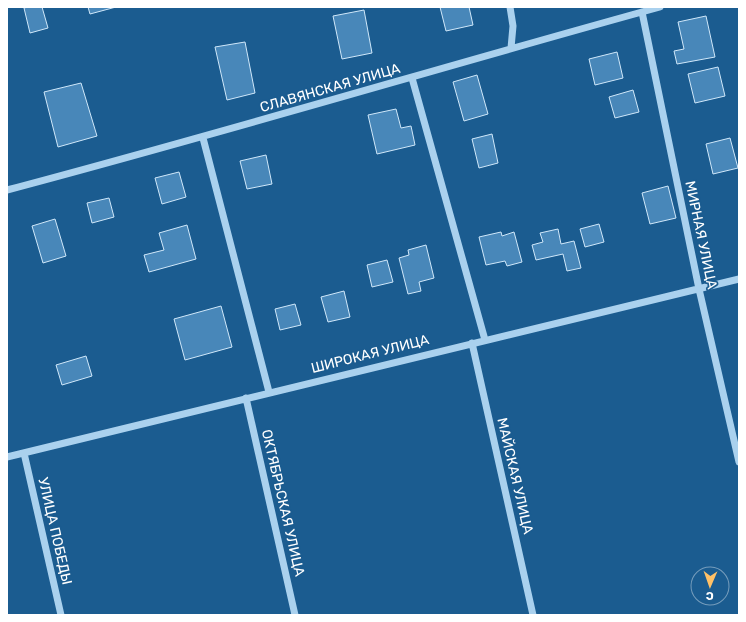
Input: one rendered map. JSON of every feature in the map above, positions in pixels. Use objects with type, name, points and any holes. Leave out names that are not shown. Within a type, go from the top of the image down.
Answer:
[{"type":"street","points":[[510,7],[513,26],[511,48]]},
{"type":"street","name":"СЛАВЯНСКАЯ УЛИЦА","points":[[7,190],[204,138],[511,48],[660,7]]},
{"type":"street","name":"МИРНАЯ УЛИЦА","points":[[642,12],[699,288],[739,462]]},
{"type":"street","points":[[412,78],[485,340]]},
{"type":"street","points":[[204,138],[269,392]]},
{"type":"street","name":"ШИРОКАЯ УЛИЦА","points":[[7,457],[269,392],[739,279]]},
{"type":"street","name":"МАЙСКАЯ УЛИЦА","points":[[472,343],[533,615]]},
{"type":"street","name":"ОКТЯБРЬСКАЯ УЛИЦА","points":[[246,398],[295,615]]},
{"type":"street","name":"УЛИЦА ПОБЕДЫ","points":[[24,453],[61,615]]},
{"type":"building","points":[[42,7],[48,28],[30,33],[24,8]]},
{"type":"building","points":[[88,7],[116,7],[90,14]]},
{"type":"building","points":[[440,7],[469,7],[473,25],[446,31]]},
{"type":"building","points":[[364,10],[372,53],[342,59],[333,16]]},
{"type":"building","points":[[706,16],[715,57],[677,64],[674,51],[684,49],[678,22]]},
{"type":"building","points":[[245,42],[255,93],[227,100],[215,47]]},
{"type":"building","points":[[617,52],[623,78],[595,85],[589,59]]},
{"type":"building","points":[[718,67],[725,96],[695,103],[688,74]]},
{"type":"building","points":[[477,75],[488,114],[464,121],[453,82]]},
{"type":"building","points":[[81,83],[97,136],[58,147],[44,92]]},
{"type":"building","points":[[633,90],[639,112],[615,118],[609,97]]},
{"type":"building","points":[[396,109],[401,128],[411,126],[415,145],[377,154],[368,115]]},
{"type":"building","points":[[492,134],[498,163],[479,168],[472,139]]},
{"type":"building","points":[[730,138],[738,168],[713,174],[706,144]]},
{"type":"building","points":[[266,155],[272,184],[247,189],[240,161]]},
{"type":"building","points":[[179,172],[186,197],[162,204],[155,178]]},
{"type":"building","points":[[668,186],[676,218],[650,224],[642,193]]},
{"type":"building","points":[[109,198],[114,217],[92,223],[87,203]]},
{"type":"building","points":[[55,219],[66,256],[43,263],[32,226]]},
{"type":"building","points":[[599,224],[604,242],[585,247],[580,229]]},
{"type":"building","points":[[187,225],[196,259],[149,272],[144,255],[164,250],[159,233]]},
{"type":"building","points":[[558,229],[561,244],[574,241],[581,268],[567,271],[563,254],[536,260],[532,245],[543,242],[540,233]]},
{"type":"building","points":[[501,232],[502,236],[514,232],[522,262],[507,266],[505,261],[486,265],[479,237]]},
{"type":"building","points":[[426,245],[434,278],[419,282],[421,291],[408,294],[399,258],[409,255],[408,250]]},
{"type":"building","points":[[387,260],[393,282],[372,287],[367,265]]},
{"type":"building","points":[[344,291],[350,317],[328,322],[321,297]]},
{"type":"building","points":[[295,304],[301,325],[280,330],[275,309]]},
{"type":"building","points":[[221,306],[232,347],[185,360],[174,319]]},
{"type":"building","points":[[86,356],[92,376],[62,385],[56,365]]}]
